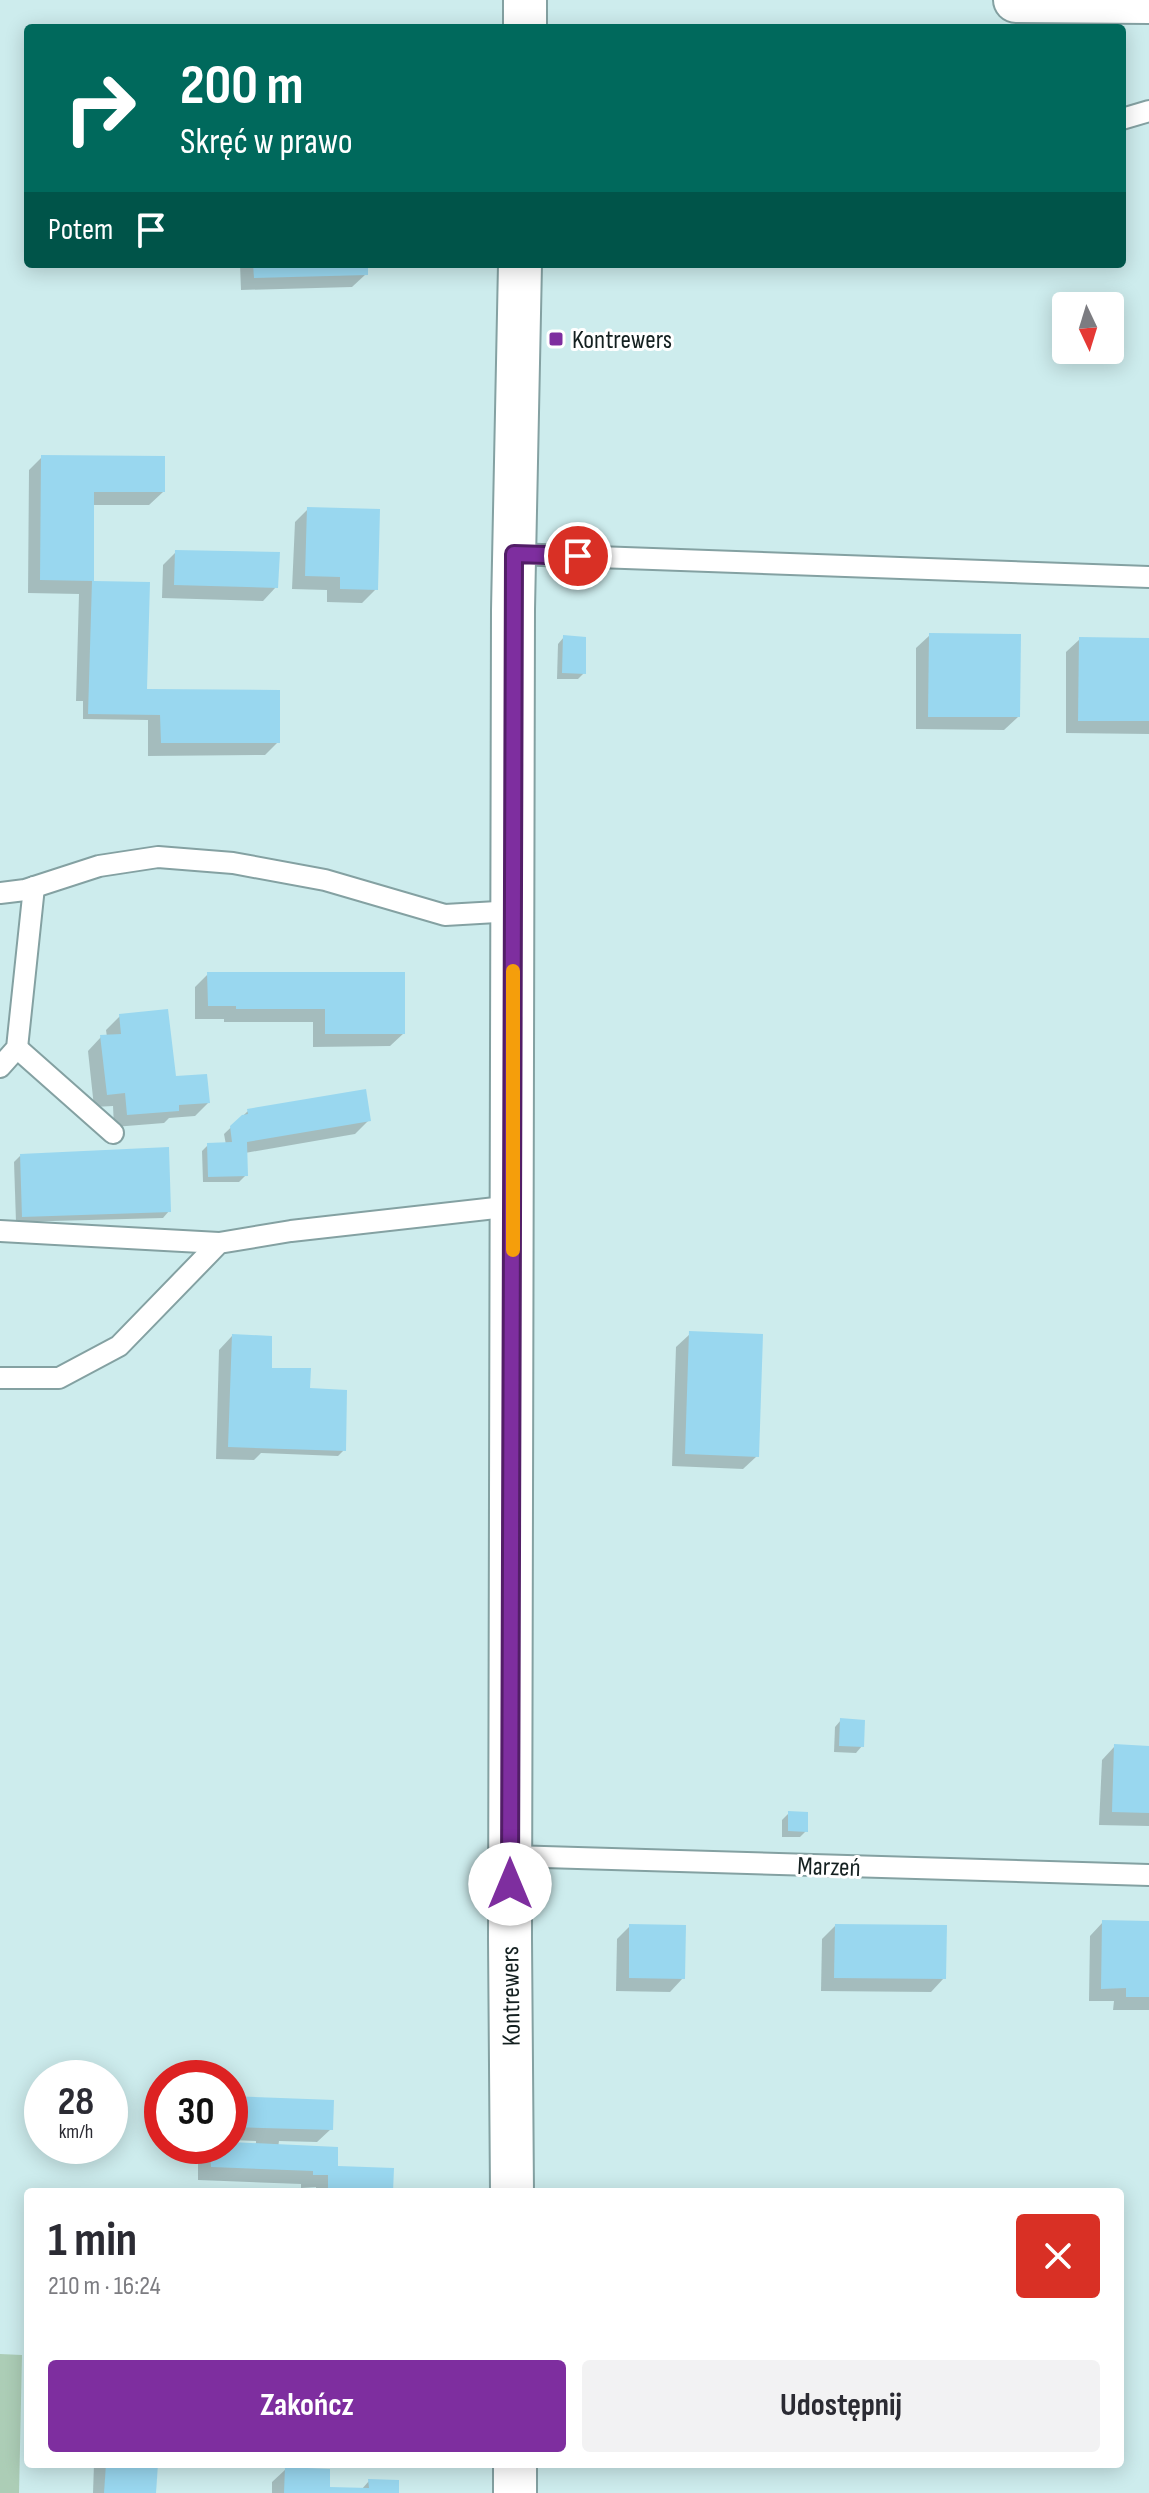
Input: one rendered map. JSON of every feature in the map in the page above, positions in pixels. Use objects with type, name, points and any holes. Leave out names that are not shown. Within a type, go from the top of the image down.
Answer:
[{"type":"street","points":[[525,0],[525,24]]},
{"type":"street","points":[[1016,0],[1149,1]]},
{"type":"street","name":"Kontrewers","points":[[512,2188],[514,554],[520,268]]},
{"type":"street","points":[[515,2468],[515,2493]]},
{"type":"lane","points":[[1126,118],[1149,111]]},
{"type":"lane","points":[[514,554],[1149,577]]},
{"type":"lane","points":[[0,893],[34,887],[99,866],[158,857],[233,863],[325,880],[445,915],[513,911]]},
{"type":"lane","points":[[0,1067],[17,1048],[34,887]]},
{"type":"lane","points":[[17,1048],[113,1133]]},
{"type":"lane","points":[[0,1231],[219,1243],[291,1231],[513,1206]]},
{"type":"lane","points":[[0,1378],[59,1378],[119,1346],[219,1243]]},
{"type":"lane","name":"Marzeń","points":[[510,1856],[1149,1875]]},
{"type":"green space","points":[[0,2354],[22,2355],[19,2493],[0,2493]]},
{"type":"building","points":[[253,268],[368,268],[368,275],[254,278]]},
{"type":"building","points":[[41,455],[165,456],[165,492],[94,492],[94,581],[150,582],[147,689],[280,690],[280,743],[161,743],[160,715],[88,714],[92,581],[40,580]]},
{"type":"building","points":[[307,507],[380,509],[378,590],[340,589],[340,577],[305,576]]},
{"type":"building","points":[[175,550],[280,552],[278,588],[174,585]]},
{"type":"building","points":[[929,633],[1021,634],[1020,717],[928,717]]},
{"type":"building","points":[[563,635],[586,637],[586,674],[562,673]]},
{"type":"building","points":[[1079,637],[1149,638],[1149,721],[1078,721]]},
{"type":"building","points":[[207,972],[405,972],[405,1034],[325,1034],[325,1009],[208,1006]]},
{"type":"building","points":[[168,1009],[176,1076],[207,1074],[210,1103],[179,1105],[179,1111],[127,1115],[125,1093],[107,1095],[100,1035],[121,1034],[119,1014]]},
{"type":"building","points":[[366,1089],[371,1121],[247,1142],[248,1176],[208,1177],[207,1143],[232,1142],[230,1126],[242,1115],[248,1114],[247,1109]]},
{"type":"building","points":[[169,1147],[171,1212],[22,1217],[20,1154]]},
{"type":"building","points":[[689,1331],[763,1334],[759,1457],[685,1454]]},
{"type":"building","points":[[232,1334],[272,1336],[272,1368],[311,1368],[310,1388],[347,1390],[346,1451],[228,1447]]},
{"type":"building","points":[[840,1718],[865,1720],[864,1747],[839,1746]]},
{"type":"building","points":[[1114,1744],[1149,1746],[1149,1813],[1112,1812]]},
{"type":"building","points":[[788,1811],[808,1812],[808,1832],[788,1831]]},
{"type":"building","points":[[1102,1920],[1149,1921],[1149,1997],[1126,1997],[1126,1988],[1101,1989]]},
{"type":"building","points":[[629,1924],[686,1925],[685,1979],[629,1978]]},
{"type":"building","points":[[835,1924],[947,1925],[946,1979],[834,1978]]},
{"type":"building","points":[[248,2097],[334,2100],[333,2130],[248,2128]]},
{"type":"building","points":[[248,2143],[338,2147],[338,2166],[394,2168],[393,2188],[328,2188],[328,2175],[313,2175],[313,2171],[211,2167],[211,2164],[248,2164]]},
{"type":"building","points":[[106,2468],[158,2468],[156,2493],[104,2493]]},
{"type":"building","points":[[285,2468],[330,2469],[330,2487],[369,2488],[368,2479],[399,2480],[399,2493],[284,2493]]},
{"type":"slow traffic","points":[[513,971],[513,1250]]},
{"type":"place","name":"Kontrewers","points":[[556,339]]},
{"type":"route","points":[[510,1884],[514,554],[578,556]]}]
